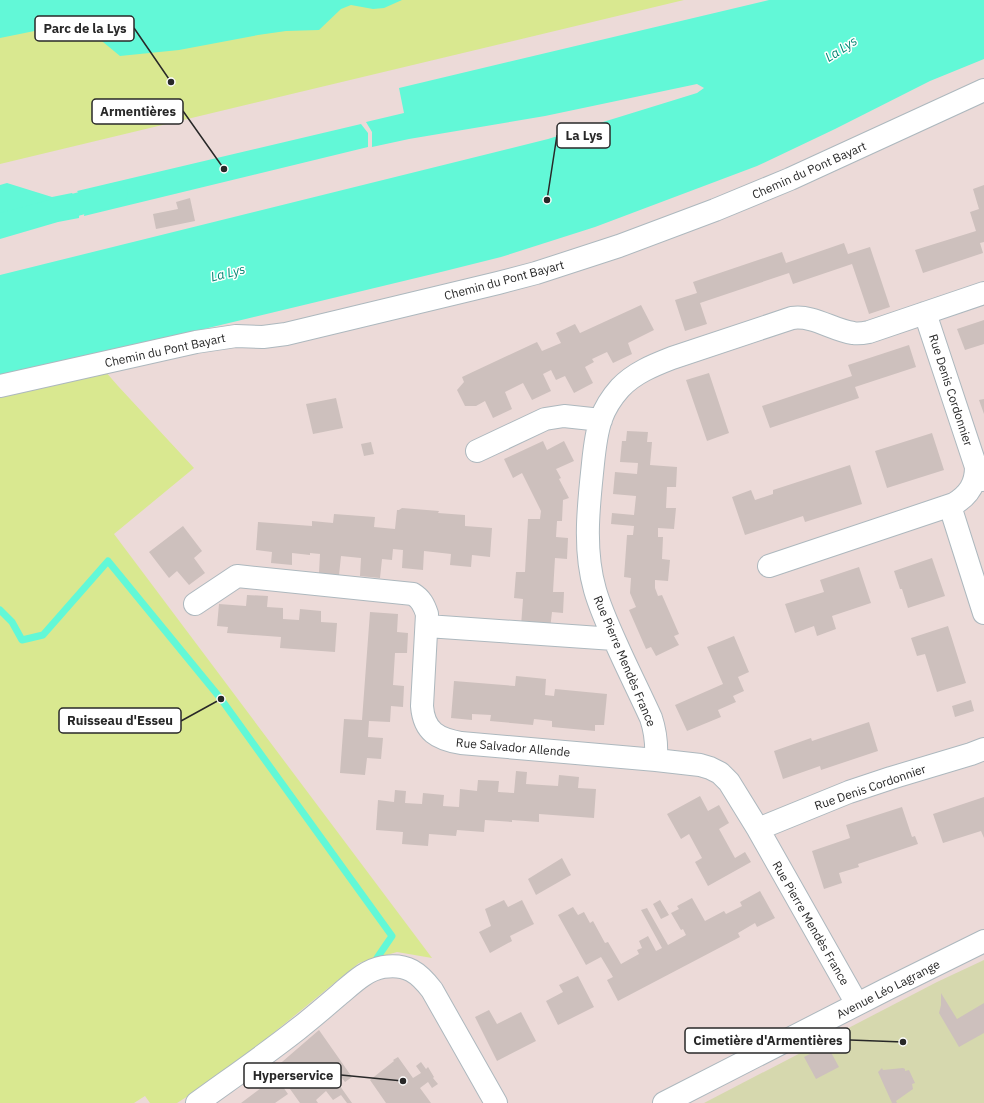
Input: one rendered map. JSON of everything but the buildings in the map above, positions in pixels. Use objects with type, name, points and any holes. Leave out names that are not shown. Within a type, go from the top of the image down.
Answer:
[{"type":"street","name":"Chemin du Pont Bayart","points":[[0,386],[196,342],[236,336],[274,336],[286,334],[536,273],[619,246],[739,200],[790,179],[984,90]]},
{"type":"street","name":"Rue Pierre Mendès France","points":[[857,1004],[758,829],[729,782],[720,773],[710,768],[700,765],[656,760],[657,741],[655,729],[614,640],[591,577],[588,548],[589,510],[594,452],[601,420],[614,396],[630,379],[656,364],[792,318],[800,317],[810,319],[853,333],[869,332],[984,294]]},
{"type":"street","name":"Rue Denis Cordonnier","points":[[769,566],[950,506],[968,494],[974,481],[980,476],[925,313]]},
{"type":"street","points":[[477,451],[545,419],[564,416],[601,420]]},
{"type":"street","points":[[950,506],[984,613]]},
{"type":"street","name":"Rue Salvador Allende","points":[[195,604],[237,576],[413,594],[419,598],[424,605],[427,614],[422,706],[423,716],[425,723],[438,736],[450,741],[461,743],[656,760]]},
{"type":"street","points":[[427,626],[614,640]]},
{"type":"street","name":"Rue Denis Cordonnier","points":[[758,829],[849,792],[984,749]]},
{"type":"street","name":"Avenue Léo Lagrange","points":[[664,1103],[984,941]]},
{"type":"street","points":[[197,1103],[297,1030],[365,974],[382,967],[397,966],[411,970],[419,975],[432,990],[496,1103]]},
{"type":"shaded area","points":[[0,0],[684,0],[0,164]]},
{"type":"shaded area","points":[[91,355],[194,468],[114,534],[432,958],[397,952],[359,963],[223,1074],[177,1103],[150,1103],[145,1096],[134,1103],[0,1103],[0,376]]},
{"type":"shaded area","points":[[984,960],[984,1103],[704,1103],[937,982]]},
{"type":"water","points":[[0,0],[402,0],[384,8],[373,9],[351,5],[341,9],[319,30],[286,31],[179,50],[120,56],[79,24],[69,24],[0,38]]},
{"type":"water","points":[[769,0],[984,0],[984,59],[930,81],[757,166],[595,227],[501,257],[150,342],[0,376],[0,275],[548,139],[697,93],[704,88],[697,84],[545,116],[409,139],[372,147],[372,132],[366,122],[404,113],[399,88]]},
{"type":"water","points":[[361,124],[368,133],[368,147],[84,216],[86,202],[77,191]]},
{"type":"water","points":[[7,183],[52,197],[72,193],[80,203],[79,218],[58,222],[0,239],[0,185]]},
{"type":"waterway","points":[[0,225],[116,194]]},
{"type":"waterway","points":[[0,610],[12,622],[22,640],[43,635],[108,561],[221,699],[392,936],[377,958]]},
{"type":"place","name":"Parc de la Lys","points":[[171,82]]},
{"type":"place","name":"Armentières","points":[[224,169]]},
{"type":"place","name":"La Lys","points":[[547,200]]},
{"type":"place","name":"Ruisseau d'Esseu","points":[[221,699]]},
{"type":"place","name":"Cimetière d'Armentières","points":[[903,1042]]},
{"type":"place","name":"Hyperservice","points":[[403,1081]]}]
